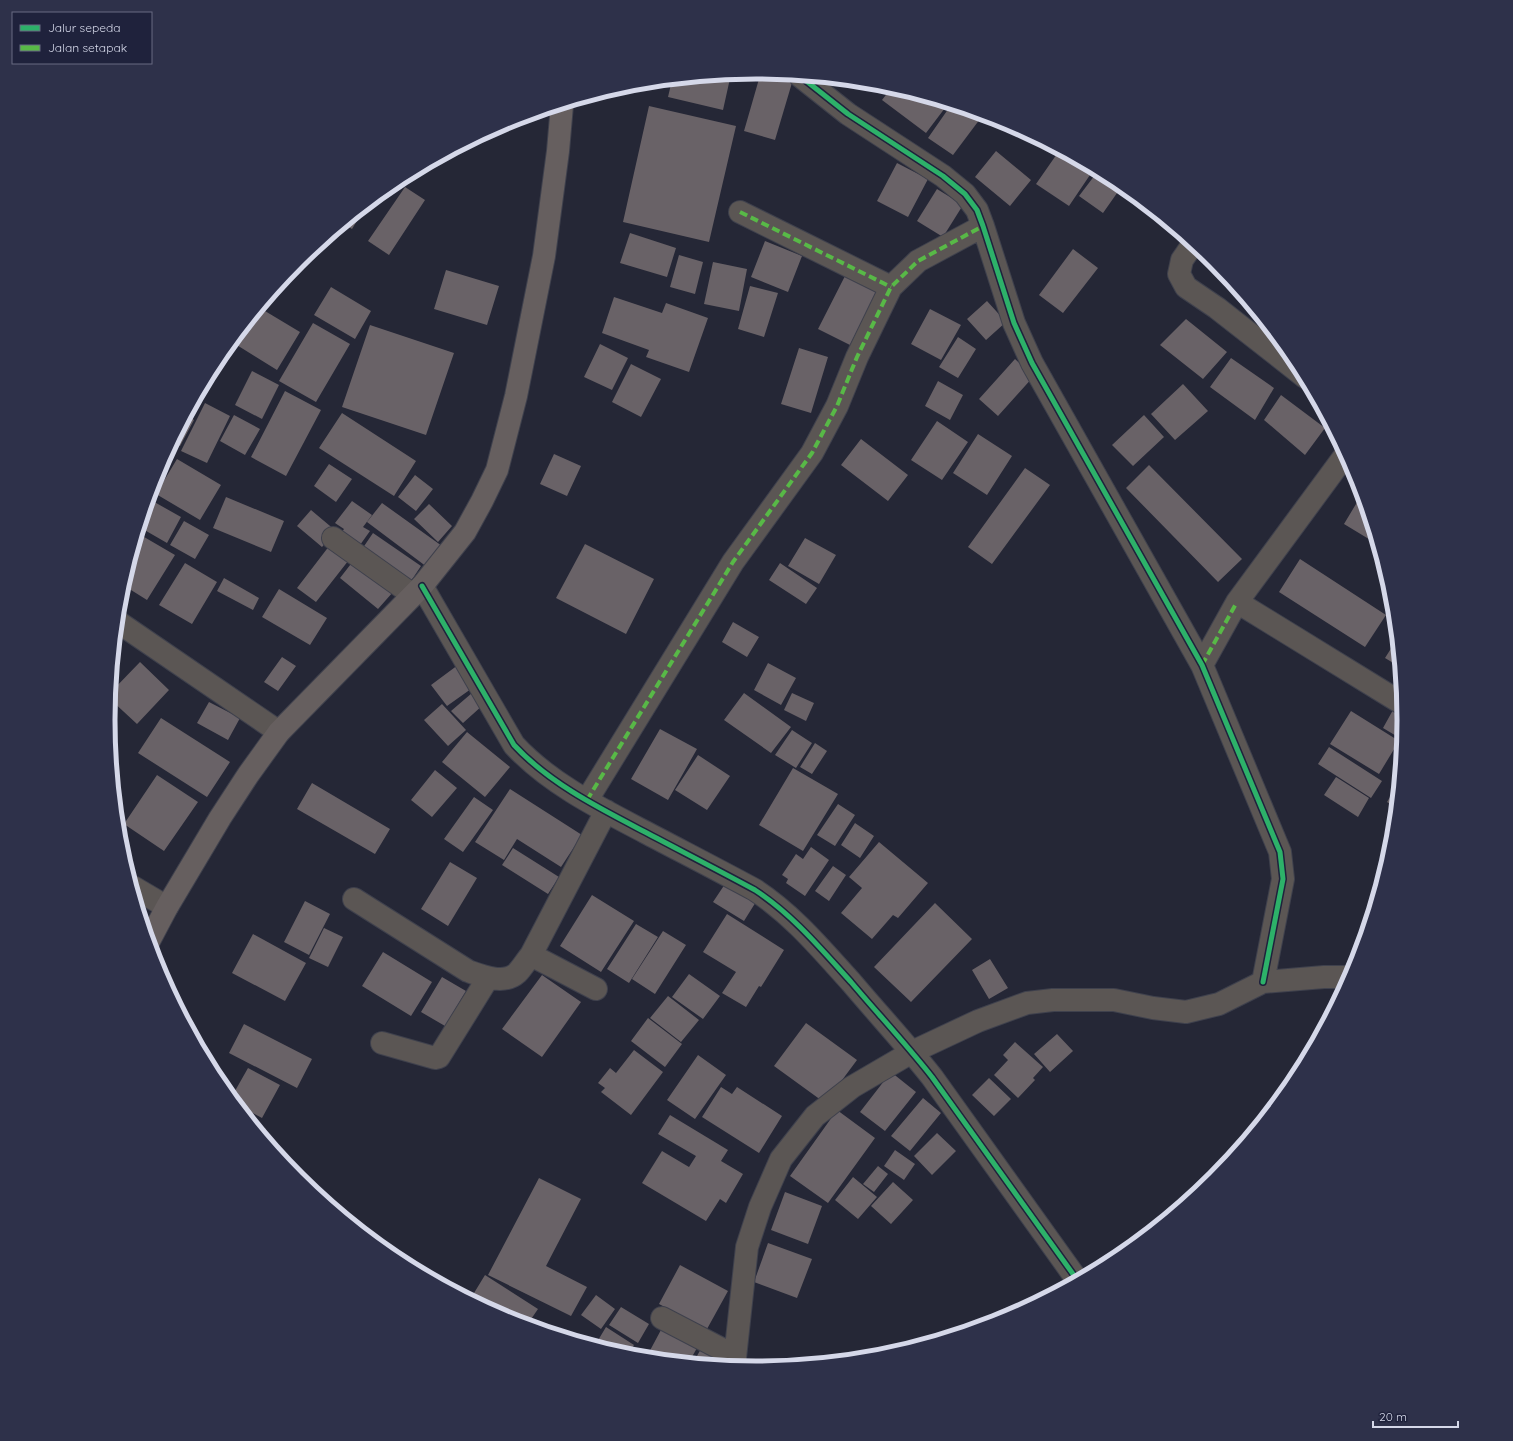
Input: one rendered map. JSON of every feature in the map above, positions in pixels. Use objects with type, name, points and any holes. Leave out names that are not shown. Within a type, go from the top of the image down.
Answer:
[{"type":"main road","points":[[152,935],[166,907],[232,799],[279,732],[417,591],[466,532],[494,477],[516,396],[544,256],[558,151],[562,110]]},
{"type":"street","points":[[806,81],[848,114],[943,176],[965,194],[977,210],[1014,323],[1032,363],[1202,665],[1280,852],[1283,879],[1263,982]]},
{"type":"street","points":[[740,212],[891,286]]},
{"type":"street","points":[[587,800],[733,562],[812,454],[837,406],[857,357],[891,286],[918,261],[983,226]]},
{"type":"street","points":[[1190,248],[1182,260],[1179,274],[1186,286],[1217,308],[1291,366]]},
{"type":"street","points":[[1202,665],[1237,602],[1342,459]]},
{"type":"street","points":[[333,538],[417,591],[514,745],[528,760],[546,774],[606,811],[755,890],[777,904],[799,925],[912,1052],[1075,1277]]},
{"type":"street","points":[[1237,602],[1398,701]]},
{"type":"street","points":[[122,625],[279,732]]},
{"type":"street","points":[[354,899],[468,971],[488,978],[506,978],[512,976],[517,973],[530,955],[606,811]]},
{"type":"street","points":[[138,890],[166,907]]},
{"type":"street","points":[[530,955],[596,989]]},
{"type":"street","points":[[662,1318],[734,1361],[746,1247],[760,1207],[781,1159],[815,1116],[852,1087],[912,1052],[978,1021],[1027,1003],[1052,1000],[1114,1000],[1153,1008],[1186,1012],[1219,1004],[1263,982],[1324,977],[1344,977]]},
{"type":"street","points":[[382,1043],[435,1058],[439,1057],[488,978]]},
{"type":"building","points":[[759,79],[793,80],[775,140],[744,131]]},
{"type":"building","points":[[730,80],[723,110],[668,97],[671,84]]},
{"type":"building","points":[[888,92],[945,108],[926,133],[882,100]]},
{"type":"building","points":[[649,106],[736,126],[709,242],[623,222]]},
{"type":"building","points":[[948,109],[980,119],[953,155],[928,138]]},
{"type":"building","points":[[996,151],[1031,180],[1010,206],[975,177]]},
{"type":"building","points":[[1057,154],[1091,174],[1069,206],[1036,184]]},
{"type":"building","points":[[897,163],[928,179],[908,217],[877,201]]},
{"type":"building","points":[[1094,176],[1118,191],[1103,213],[1079,196]]},
{"type":"building","points":[[405,187],[425,200],[389,255],[368,241]]},
{"type":"building","points":[[937,189],[963,205],[943,237],[917,221]]},
{"type":"building","points":[[359,218],[352,229],[348,227]]},
{"type":"building","points":[[630,233],[676,248],[667,277],[620,263]]},
{"type":"building","points":[[765,241],[802,256],[788,292],[751,277]]},
{"type":"building","points":[[1073,249],[1098,268],[1063,313],[1039,295]]},
{"type":"building","points":[[679,255],[703,262],[695,294],[670,287]]},
{"type":"building","points":[[713,262],[747,269],[739,311],[704,304]]},
{"type":"building","points":[[446,270],[499,286],[487,325],[434,309]]},
{"type":"building","points":[[845,276],[877,292],[850,345],[818,329]]},
{"type":"building","points":[[750,286],[778,293],[764,337],[738,329]]},
{"type":"building","points":[[331,287],[371,311],[355,339],[314,315]]},
{"type":"building","points":[[614,297],[662,313],[666,303],[708,318],[689,372],[646,357],[649,350],[602,333]]},
{"type":"building","points":[[987,301],[1006,322],[986,340],[967,319]]},
{"type":"building","points":[[930,309],[961,325],[941,360],[911,344]]},
{"type":"building","points":[[264,310],[300,332],[277,370],[237,345]]},
{"type":"building","points":[[1186,319],[1227,352],[1203,379],[1160,345]]},
{"type":"building","points":[[313,323],[350,344],[316,402],[279,381]]},
{"type":"building","points":[[370,325],[454,353],[426,435],[342,407]]},
{"type":"building","points":[[958,337],[976,349],[958,378],[939,367]]},
{"type":"building","points":[[600,344],[628,358],[612,390],[584,377]]},
{"type":"building","points":[[799,348],[828,357],[811,413],[781,404]]},
{"type":"building","points":[[1231,358],[1274,388],[1255,420],[1210,387]]},
{"type":"building","points":[[1015,359],[1034,376],[998,416],[979,399]]},
{"type":"building","points":[[631,364],[661,379],[641,417],[612,402]]},
{"type":"building","points":[[252,371],[279,385],[262,419],[235,405]]},
{"type":"building","points":[[938,381],[963,395],[950,420],[925,406]]},
{"type":"building","points":[[1183,384],[1208,411],[1175,440],[1151,414]]},
{"type":"building","points":[[285,391],[321,410],[286,476],[251,457]]},
{"type":"building","points":[[1281,395],[1325,428],[1305,455],[1264,420]]},
{"type":"building","points":[[205,403],[230,416],[207,463],[181,451]]},
{"type":"building","points":[[342,413],[416,461],[394,496],[319,448]]},
{"type":"building","points":[[234,415],[260,429],[245,455],[220,441]]},
{"type":"building","points":[[1144,415],[1164,437],[1133,466],[1112,445]]},
{"type":"building","points":[[191,418],[194,420],[180,446],[177,445]]},
{"type":"building","points":[[937,421],[968,442],[942,480],[911,460]]},
{"type":"building","points":[[978,434],[1012,456],[987,495],[953,473]]},
{"type":"building","points":[[861,439],[908,475],[888,501],[841,465]]},
{"type":"building","points":[[554,454],[581,466],[567,496],[540,484]]},
{"type":"building","points":[[177,459],[221,485],[200,520],[157,494]]},
{"type":"building","points":[[329,464],[352,479],[336,502],[314,486]]},
{"type":"building","points":[[1149,465],[1242,559],[1218,582],[1126,488]]},
{"type":"building","points":[[1025,468],[1050,485],[992,564],[968,547]]},
{"type":"building","points":[[415,475],[433,489],[416,511],[398,497]]},
{"type":"building","points":[[226,497],[284,521],[271,552],[213,528]]},
{"type":"building","points":[[1359,500],[1372,541],[1344,524]]},
{"type":"building","points":[[352,501],[372,515],[363,527],[370,531],[355,552],[337,539],[344,529],[335,523]]},
{"type":"building","points":[[154,502],[181,517],[167,543],[144,530]]},
{"type":"building","points":[[382,503],[442,546],[427,567],[367,522]]},
{"type":"building","points":[[429,504],[452,526],[438,542],[414,519]]},
{"type":"building","points":[[311,510],[336,531],[322,547],[297,526]]},
{"type":"building","points":[[184,521],[209,535],[195,559],[170,545]]},
{"type":"building","points":[[373,533],[421,566],[407,587],[358,555]]},
{"type":"building","points":[[142,536],[175,555],[147,600],[129,588]]},
{"type":"building","points":[[805,538],[836,555],[819,584],[788,566]]},
{"type":"building","points":[[333,541],[352,556],[316,602],[297,588]]},
{"type":"building","points":[[585,544],[654,579],[626,634],[556,598]]},
{"type":"building","points":[[1300,559],[1386,615],[1365,647],[1279,592]]},
{"type":"building","points":[[354,560],[393,592],[378,609],[340,578]]},
{"type":"building","points":[[185,563],[217,582],[192,624],[159,605]]},
{"type":"building","points":[[780,563],[817,588],[806,604],[769,580]]},
{"type":"building","points":[[224,578],[259,598],[253,610],[217,591]]},
{"type":"building","points":[[279,589],[327,618],[310,645],[262,617]]},
{"type":"building","points":[[733,622],[759,637],[747,657],[722,642]]},
{"type":"building","points":[[1394,644],[1396,664],[1385,658]]},
{"type":"building","points":[[282,657],[296,666],[278,691],[264,682]]},
{"type":"building","points":[[140,662],[169,690],[137,724],[115,704],[116,687]]},
{"type":"building","points":[[462,662],[478,684],[447,706],[431,685]]},
{"type":"building","points":[[768,663],[796,678],[781,705],[754,690]]},
{"type":"building","points":[[472,693],[483,705],[463,723],[451,711]]},
{"type":"building","points":[[744,693],[791,727],[771,753],[724,720]]},
{"type":"building","points":[[792,693],[814,703],[806,721],[784,710]]},
{"type":"building","points":[[209,702],[240,718],[228,740],[197,723]]},
{"type":"building","points":[[442,704],[466,730],[448,746],[424,720]]},
{"type":"building","points":[[1393,710],[1398,713],[1398,737],[1383,728]]},
{"type":"building","points":[[1351,711],[1398,740],[1397,744],[1379,774],[1330,744]]},
{"type":"building","points":[[161,718],[230,762],[207,797],[138,753]]},
{"type":"building","points":[[660,729],[697,749],[668,800],[631,779]]},
{"type":"building","points":[[792,730],[812,743],[796,768],[775,755]]},
{"type":"building","points":[[467,732],[510,767],[485,797],[442,762]]},
{"type":"building","points":[[815,743],[827,751],[812,774],[800,767]]},
{"type":"building","points":[[1329,747],[1382,781],[1371,798],[1318,764]]},
{"type":"building","points":[[698,755],[730,776],[707,810],[675,790]]},
{"type":"building","points":[[793,768],[838,794],[803,851],[759,825]]},
{"type":"building","points":[[435,770],[457,788],[432,817],[411,800]]},
{"type":"building","points":[[157,775],[198,802],[164,851],[124,824]]},
{"type":"building","points":[[1336,777],[1369,798],[1358,817],[1324,795]]},
{"type":"building","points":[[312,783],[390,829],[375,854],[297,809]]},
{"type":"building","points":[[510,789],[582,835],[561,867],[517,839],[504,860],[475,842]]},
{"type":"building","points":[[1394,790],[1393,806],[1387,802]]},
{"type":"building","points":[[474,797],[493,810],[463,852],[444,839]]},
{"type":"building","points":[[838,804],[855,815],[835,846],[817,835]]},
{"type":"building","points":[[855,823],[874,836],[860,858],[841,845]]},
{"type":"building","points":[[879,842],[928,883],[898,918],[893,915],[872,939],[841,913],[862,888],[849,877]]},
{"type":"building","points":[[811,847],[829,860],[805,896],[786,883],[788,879],[782,875],[796,854],[803,859]]},
{"type":"building","points":[[513,848],[559,877],[548,894],[502,865]]},
{"type":"building","points":[[450,862],[477,878],[448,926],[421,909]]},
{"type":"building","points":[[833,866],[846,875],[829,901],[815,891]]},
{"type":"building","points":[[729,878],[759,897],[744,921],[713,902]]},
{"type":"building","points":[[592,895],[634,921],[601,972],[560,946]]},
{"type":"building","points":[[305,901],[330,914],[309,955],[284,942]]},
{"type":"building","points":[[935,903],[972,939],[911,1002],[874,967]]},
{"type":"building","points":[[727,914],[784,950],[761,987],[759,986],[746,1007],[722,993],[736,972],[703,952]]},
{"type":"building","points":[[636,924],[658,937],[629,983],[607,969]]},
{"type":"building","points":[[324,928],[343,937],[328,967],[309,958]]},
{"type":"building","points":[[663,931],[686,945],[655,994],[632,979]]},
{"type":"building","points":[[253,934],[306,963],[285,1001],[232,973]]},
{"type":"building","points":[[383,952],[432,982],[411,1016],[362,986]]},
{"type":"building","points":[[990,959],[1008,988],[989,999],[972,970]]},
{"type":"building","points":[[689,974],[720,996],[703,1019],[672,997]]},
{"type":"building","points":[[542,975],[581,1002],[542,1057],[502,1029]]},
{"type":"building","points":[[442,977],[466,991],[445,1026],[421,1012]]},
{"type":"building","points":[[668,996],[699,1020],[681,1042],[650,1018]]},
{"type":"building","points":[[648,1018],[682,1044],[665,1067],[631,1041]]},
{"type":"building","points":[[806,1023],[857,1060],[825,1103],[774,1066]]},
{"type":"building","points":[[244,1024],[312,1059],[297,1088],[229,1053]]},
{"type":"building","points":[[1057,1034],[1073,1051],[1050,1072],[1034,1054]]},
{"type":"building","points":[[1015,1042],[1043,1067],[1033,1078],[1035,1080],[1018,1098],[994,1075],[1008,1060],[1003,1055]]},
{"type":"building","points":[[634,1050],[663,1072],[631,1115],[601,1092],[605,1088],[598,1083],[610,1068],[616,1073]]},
{"type":"building","points":[[698,1055],[726,1075],[695,1119],[667,1100]]},
{"type":"building","points":[[248,1068],[280,1085],[262,1118],[247,1110],[234,1092]]},
{"type":"building","points":[[891,1072],[916,1092],[885,1131],[860,1112]]},
{"type":"building","points":[[989,1078],[1011,1099],[994,1116],[972,1095]]},
{"type":"building","points":[[721,1087],[732,1094],[737,1087],[782,1116],[759,1153],[702,1117]]},
{"type":"building","points":[[923,1098],[941,1113],[910,1151],[891,1136]]},
{"type":"building","points":[[837,1110],[875,1138],[828,1203],[790,1176]]},
{"type":"building","points":[[670,1115],[728,1150],[721,1161],[743,1174],[726,1203],[720,1199],[706,1221],[642,1183],[662,1151],[689,1167],[696,1156],[658,1134]]},
{"type":"building","points":[[259,1125],[266,1129],[264,1131]]},
{"type":"building","points":[[937,1133],[956,1151],[932,1175],[914,1156]]},
{"type":"building","points":[[895,1150],[915,1164],[904,1180],[884,1166]]},
{"type":"building","points":[[878,1166],[888,1174],[874,1192],[863,1184]]},
{"type":"building","points":[[853,1177],[877,1197],[858,1219],[835,1200]]},
{"type":"building","points":[[539,1178],[581,1199],[546,1266],[587,1287],[571,1316],[488,1275]]},
{"type":"building","points":[[893,1182],[913,1200],[891,1224],[871,1206]]},
{"type":"building","points":[[785,1192],[822,1206],[808,1244],[771,1230]]},
{"type":"building","points":[[768,1243],[812,1259],[797,1298],[754,1282]]},
{"type":"building","points":[[680,1265],[728,1291],[707,1329],[659,1304]]},
{"type":"building","points":[[485,1275],[538,1309],[530,1320],[490,1304],[474,1293]]},
{"type":"building","points":[[596,1295],[615,1309],[601,1329],[581,1315]]},
{"type":"building","points":[[621,1307],[649,1324],[638,1343],[609,1325]]},
{"type":"building","points":[[606,1327],[634,1345],[631,1350],[597,1342]]},
{"type":"building","points":[[662,1328],[697,1348],[691,1359],[649,1353]]},
{"type":"building","points":[[702,1347],[720,1357],[718,1361],[695,1359]]},
{"type":"marked path","points":[[740,212],[891,287]]},
{"type":"marked path","points":[[587,800],[733,562],[812,453],[837,406],[857,357],[891,287],[918,261],[983,226]]},
{"type":"marked path","points":[[1202,665],[1237,602]]},
{"type":"cycle path","points":[[806,81],[848,114],[943,176],[965,194],[977,210],[1014,323],[1032,363],[1202,665],[1280,852],[1283,879],[1263,982]]},
{"type":"cycle path","points":[[422,586],[514,745],[528,759],[575,794],[755,890],[794,921],[851,982],[932,1077],[1075,1277]]}]
